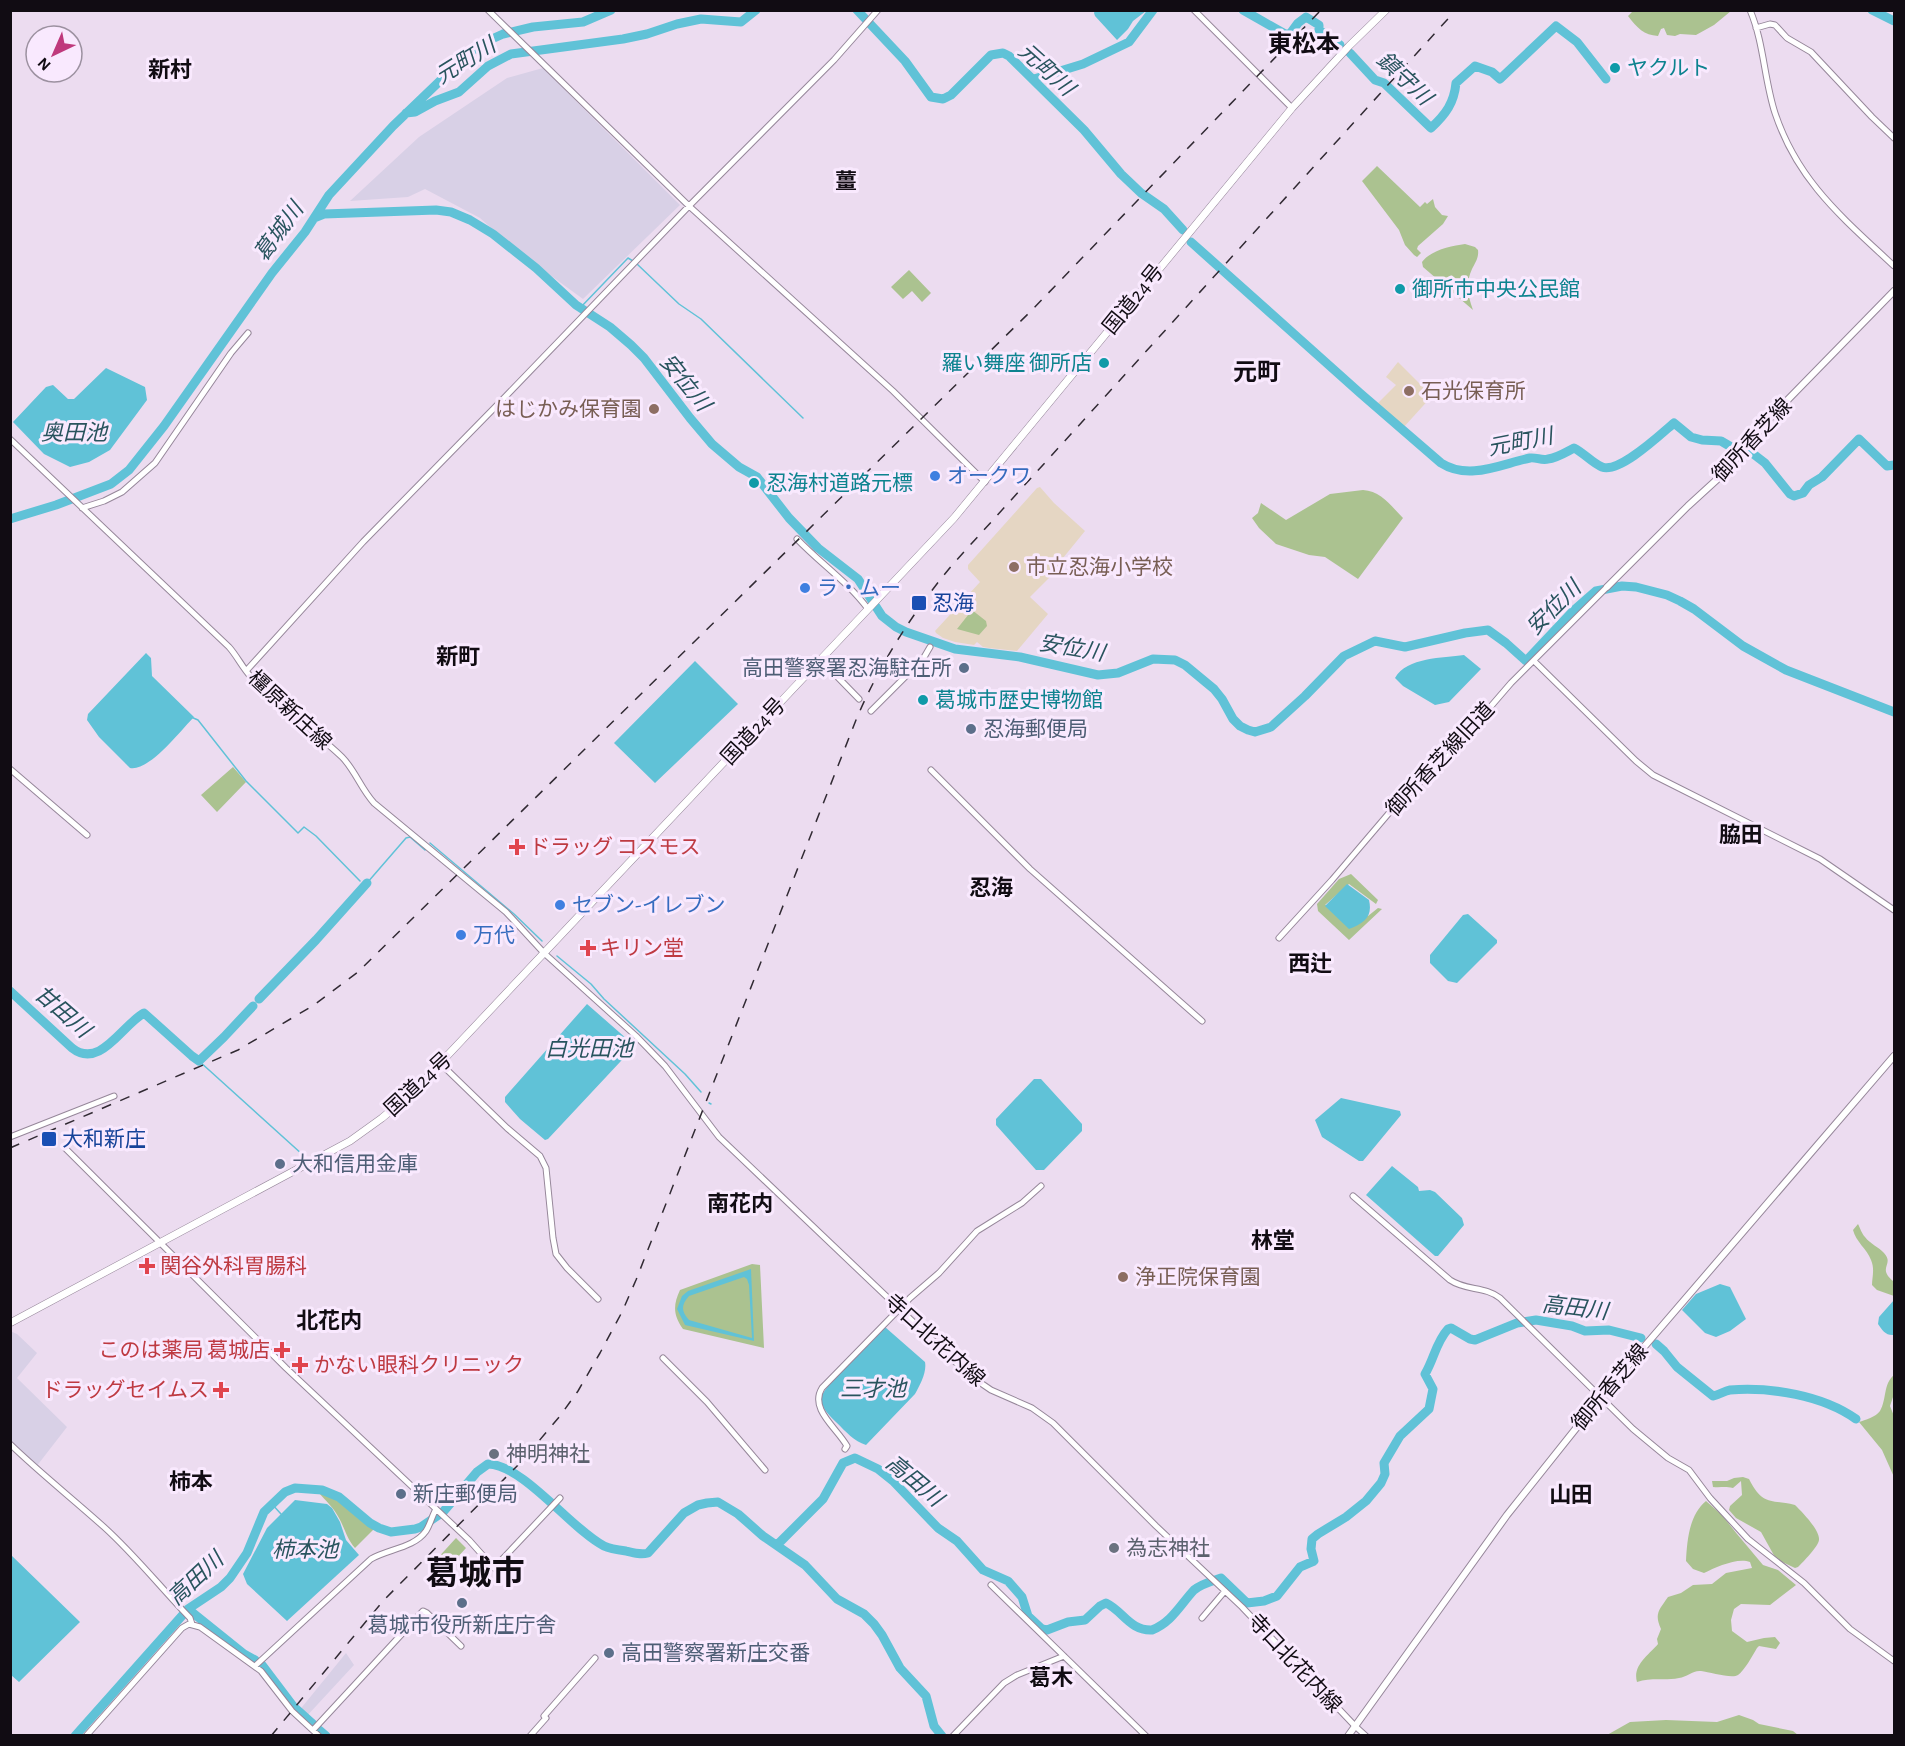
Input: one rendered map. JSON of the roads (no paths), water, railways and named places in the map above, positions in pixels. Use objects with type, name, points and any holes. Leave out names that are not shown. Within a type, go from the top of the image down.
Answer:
[{"type":"highway","name":"国道24号","points":[[10,1323],[350,1140],[397,1105],[441,1064],[954,518],[1292,108],[1386,10]]},
{"type":"main road","name":"御所香芝線","points":[[1607,587],[1718,479],[1770,418],[1894,291]]},
{"type":"main road","name":"御所香芝線","points":[[1348,1736],[1507,1515],[1601,1396],[1894,1056]]},
{"type":"street","points":[[488,10],[689,206],[893,390],[985,482]]},
{"type":"street","points":[[246,671],[363,542],[834,60],[878,10]]},
{"type":"street","points":[[1194,10],[1292,108]]},
{"type":"street","points":[[1750,10],[1775,111],[1798,165],[1815,188],[1843,218],[1894,266]]},
{"type":"street","points":[[1756,28],[1774,25],[1787,38],[1811,52],[1894,138]]},
{"type":"street","points":[[81,507],[104,501],[123,492],[155,463],[231,353],[248,333]]},
{"type":"street","name":"橿原新庄線","points":[[10,439],[221,639],[238,657],[246,671],[286,711],[342,757],[374,803],[506,912],[544,952]]},
{"type":"street","points":[[797,540],[846,583],[869,608]]},
{"type":"street","name":"御所香芝線旧道","points":[[1279,938],[1395,806],[1458,745],[1500,695],[1607,587]]},
{"type":"street","points":[[871,711],[923,659],[930,647]]},
{"type":"street","points":[[820,659],[859,699]]},
{"type":"street","points":[[1534,661],[1653,775],[1821,859],[1894,910]]},
{"type":"street","points":[[10,769],[87,835]]},
{"type":"street","points":[[931,770],[1038,877],[1202,1021]]},
{"type":"street","name":"寺口北花内線","points":[[544,952],[653,1053],[729,1147],[977,1382],[1032,1408],[1053,1423],[1225,1591],[1366,1736]]},
{"type":"street","points":[[441,1064],[543,1161],[556,1254],[598,1299]]},
{"type":"street","points":[[10,1137],[114,1096]]},
{"type":"street","points":[[66,1149],[286,1368],[474,1545],[494,1568],[559,1499]]},
{"type":"street","points":[[845,1449],[847,1446],[845,1442],[819,1407],[818,1395],[826,1384],[977,1231],[1022,1203],[1041,1186]]},
{"type":"street","points":[[1353,1196],[1450,1280],[1464,1287],[1494,1294],[1525,1321],[1625,1421],[1668,1458],[1689,1470],[1710,1498],[1748,1539],[1804,1583],[1850,1629],[1894,1661]]},
{"type":"street","points":[[663,1358],[707,1401],[765,1470]]},
{"type":"street","points":[[10,1444],[104,1527],[147,1569],[191,1621],[266,1676],[292,1711],[319,1736]]},
{"type":"street","points":[[255,1666],[373,1557],[410,1544],[426,1531],[436,1509]]},
{"type":"street","points":[[991,1585],[1146,1736]]},
{"type":"street","points":[[1202,1618],[1225,1591]]},
{"type":"street","points":[[313,1730],[423,1611],[428,1613],[460,1646]]},
{"type":"street","points":[[86,1736],[182,1628],[191,1621]]},
{"type":"street","points":[[953,1736],[1004,1683],[1017,1675],[1065,1656]]},
{"type":"street","points":[[530,1736],[595,1658]]},
{"type":"water","points":[[1095,10],[1146,11],[1133,21],[1117,40],[1095,16]]},
{"type":"water","name":"奥田池","points":[[106,368],[145,387],[147,400],[110,450],[89,462],[70,467],[44,454],[13,422],[46,387],[53,385],[68,399],[74,399]]},
{"type":"water","points":[[146,653],[151,658],[152,676],[194,717],[155,757],[146,764],[130,768],[99,737],[87,720],[88,714]]},
{"type":"water","points":[[1464,655],[1481,669],[1449,702],[1435,705],[1403,686],[1395,678],[1401,671],[1417,662]]},
{"type":"water","points":[[695,661],[738,704],[655,783],[614,743]]},
{"type":"water","points":[[1347,884],[1369,900],[1370,906],[1366,919],[1349,929],[1325,906]]},
{"type":"water","points":[[1468,914],[1497,940],[1497,943],[1457,983],[1448,981],[1430,963],[1430,955],[1463,915]]},
{"type":"water","name":"白光田池","points":[[587,1004],[635,1046],[545,1140],[520,1119],[505,1102],[505,1097]]},
{"type":"water","points":[[1034,1079],[1041,1079],[1082,1124],[1082,1131],[1044,1170],[1036,1170],[996,1125],[996,1119]]},
{"type":"water","points":[[1341,1098],[1400,1111],[1401,1115],[1363,1161],[1359,1161],[1322,1137],[1315,1120]]},
{"type":"water","points":[[1392,1166],[1418,1187],[1419,1191],[1435,1192],[1462,1218],[1464,1225],[1438,1256],[1435,1256],[1366,1195]]},
{"type":"water","points":[[751,1269],[754,1341],[685,1325],[677,1309],[682,1296],[688,1291]],"holes":[[[744,1277],[747,1279],[752,1338],[689,1320],[684,1314],[683,1305],[689,1296]]]},
{"type":"water","points":[[1720,1284],[1730,1287],[1746,1319],[1730,1331],[1716,1337],[1705,1333],[1682,1310],[1696,1294]]},
{"type":"water","points":[[1894,1300],[1894,1335],[1889,1335],[1878,1324],[1879,1317]]},
{"type":"water","name":"三才池","points":[[885,1327],[925,1362],[925,1370],[915,1394],[866,1445],[854,1439],[827,1413],[821,1400],[829,1385]]},
{"type":"water","name":"柿本池","points":[[295,1500],[327,1504],[332,1508],[346,1540],[359,1555],[287,1621],[247,1584],[243,1574],[267,1528]]},
{"type":"water","points":[[10,1554],[80,1622],[19,1682],[11,1675]]},
{"type":"waterway","name":"葛城川","points":[[10,519],[56,505],[111,484],[129,470],[164,426],[272,273],[305,232],[329,195],[393,126],[468,54],[483,43],[503,34],[533,27],[583,22],[611,10]]},
{"type":"waterway","name":"元町川","points":[[406,113],[415,112],[459,92],[488,66],[511,54],[623,39],[701,19],[741,22],[756,10]]},
{"type":"waterway","name":"元町川","points":[[857,10],[905,61],[931,97],[943,99],[951,95],[991,55],[1003,53],[1009,56],[1084,130],[1121,174],[1141,193],[1164,209],[1183,230]]},
{"type":"waterway","name":"鎮守川","points":[[1034,79],[1083,64],[1129,42],[1153,10]]},
{"type":"waterway","name":"鎮守川","points":[[1243,10],[1285,34],[1290,34],[1306,17],[1319,25],[1319,30],[1340,45]]},
{"type":"waterway","points":[[1872,10],[1894,21]]},
{"type":"waterway","name":"鎮守川","points":[[1350,53],[1375,80],[1384,83],[1431,128],[1448,108],[1456,83],[1475,66],[1492,72],[1500,79],[1556,26],[1577,42],[1606,79]]},
{"type":"waterway","name":"安位川","points":[[314,218],[324,214],[436,210],[451,212],[493,234],[536,268],[576,305],[610,327],[631,345],[644,358],[712,444],[739,467],[757,477],[789,518],[818,548],[858,579],[882,616],[906,632],[955,649],[1020,657],[1098,675],[1118,673],[1153,659],[1175,660],[1185,665],[1214,689],[1240,726],[1255,732],[1271,727],[1344,656],[1375,641],[1405,647],[1488,630],[1526,661],[1572,612],[1596,591],[1622,586],[1667,595],[1680,601],[1743,646],[1786,670],[1894,712]]},
{"type":"waterway","name":"元町川","points":[[1191,242],[1360,393],[1441,463],[1452,468],[1463,471],[1485,470],[1530,458],[1546,459],[1574,448],[1598,465],[1609,468],[1619,465],[1640,452],[1674,423],[1691,437],[1721,441],[1738,451],[1743,446],[1765,463],[1794,496],[1803,493],[1809,485],[1822,477],[1859,439],[1887,466],[1894,465]]},
{"type":"waterway","points":[[580,308],[628,258],[633,261]]},
{"type":"waterway","points":[[637,264],[679,304],[701,319],[803,418]]},
{"type":"waterway","points":[[191,717],[198,720],[246,781],[298,833],[304,827],[316,836],[360,881]]},
{"type":"waterway","points":[[367,883],[406,838],[410,837],[425,850]]},
{"type":"waterway","points":[[430,843],[514,914],[542,941]]},
{"type":"waterway","name":"甘田川","points":[[259,999],[367,883]]},
{"type":"waterway","points":[[557,956],[591,984],[701,1092]]},
{"type":"waterway","name":"甘田川","points":[[10,991],[72,1048],[82,1053],[92,1054],[101,1050],[144,1013],[199,1061],[253,1006]]},
{"type":"waterway","points":[[199,1061],[303,1155]]},
{"type":"waterway","name":"高田川","points":[[777,1545],[823,1499],[843,1463],[855,1458],[878,1469],[893,1481],[938,1528],[957,1541],[983,1570],[1008,1581],[1022,1597],[1028,1616],[1042,1629],[1047,1630],[1068,1622],[1085,1620],[1106,1603],[1132,1624],[1152,1630],[1170,1618],[1194,1590],[1203,1584],[1221,1578],[1247,1603],[1264,1601],[1277,1596],[1300,1567],[1314,1561],[1311,1549],[1312,1539],[1366,1501],[1381,1483],[1385,1474],[1384,1463],[1400,1436],[1429,1409],[1433,1389],[1425,1374],[1448,1329],[1451,1328],[1475,1340],[1517,1323],[1536,1320],[1572,1326],[1585,1331],[1609,1330],[1641,1338]]},
{"type":"waterway","name":"高田川","points":[[1656,1344],[1677,1367],[1713,1396],[1730,1390],[1746,1389],[1796,1394],[1828,1404],[1856,1419]]},
{"type":"waterway","name":"高田川","points":[[75,1736],[188,1609],[221,1587],[230,1578],[247,1553],[264,1512],[285,1492],[295,1488],[322,1490],[339,1497],[379,1528],[391,1532],[415,1529],[443,1512],[477,1472],[488,1464],[502,1467],[517,1475],[591,1538],[604,1546],[637,1554],[648,1553],[684,1513],[698,1505],[718,1502],[738,1514],[763,1536],[805,1565],[837,1599],[864,1614],[874,1624],[900,1668],[926,1696],[934,1726],[942,1736]]},
{"type":"waterway","points":[[271,1503],[281,1514]]},
{"type":"waterway","points":[[188,1609],[244,1654],[255,1660]]},
{"type":"waterway","points":[[262,1665],[293,1706],[313,1724]]},
{"type":"waterway","points":[[319,1730],[326,1736]]},
{"type":"railway","points":[[10,1148],[238,1050],[314,1005],[358,972],[1031,311],[1321,10]]},
{"type":"railway","points":[[271,1736],[383,1601],[522,1461],[560,1416],[600,1353],[636,1280],[856,720],[876,678],[911,619],[953,564],[1456,10]]},
{"type":"place","name":"ヤクルト","points":[[1615,68]]},
{"type":"place","name":"御所市中央公民館","points":[[1400,289]]},
{"type":"place","name":"羅い舞座 御所店","points":[[1104,363]]},
{"type":"place","name":"石光保育所","points":[[1409,391]]},
{"type":"place","name":"はじかみ保育園","points":[[654,409]]},
{"type":"place","name":"オークワ","points":[[935,476]]},
{"type":"place","name":"忍海村道路元標","points":[[754,483]]},
{"type":"place","name":"市立忍海小学校","points":[[1014,567]]},
{"type":"place","name":"ラ・ムー","points":[[805,588]]},
{"type":"place","name":"忍海","points":[[919,603]]},
{"type":"place","name":"高田警察署忍海駐在所","points":[[964,668]]},
{"type":"place","name":"葛城市歴史博物館","points":[[923,700]]},
{"type":"place","name":"忍海郵便局","points":[[971,729]]},
{"type":"place","name":"ドラッグ コスモス","points":[[517,847]]},
{"type":"place","name":"セブン-イレブン","points":[[560,905]]},
{"type":"place","name":"万代","points":[[461,935]]},
{"type":"place","name":"キリン堂","points":[[588,948]]},
{"type":"place","name":"大和新庄","points":[[49,1139]]},
{"type":"place","name":"大和信用金庫","points":[[280,1164]]},
{"type":"place","name":"関谷外科胃腸科","points":[[147,1266]]},
{"type":"place","name":"浄正院保育園","points":[[1123,1277]]},
{"type":"place","name":"このは薬局 葛城店","points":[[282,1350]]},
{"type":"place","name":"かない眼科クリニック","points":[[300,1365]]},
{"type":"place","name":"ドラッグセイムス","points":[[221,1390]]},
{"type":"place","name":"神明神社","points":[[494,1454]]},
{"type":"place","name":"新庄郵便局","points":[[401,1494]]},
{"type":"place","name":"為志神社","points":[[1114,1548]]},
{"type":"place","name":"葛城市役所新庄庁舎","points":[[462,1603]]},
{"type":"place","name":"高田警察署新庄交番","points":[[609,1653]]},
{"type":"district","name":"東松本","points":[[1304,44]]},
{"type":"district","name":"新村","points":[[170,69]]},
{"type":"district","name":"薑","points":[[846,181]]},
{"type":"district","name":"元町","points":[[1257,372]]},
{"type":"district","name":"新町","points":[[458,656]]},
{"type":"district","name":"脇田","points":[[1741,834]]},
{"type":"district","name":"忍海","points":[[991,887]]},
{"type":"district","name":"西辻","points":[[1310,963]]},
{"type":"district","name":"南花内","points":[[740,1203]]},
{"type":"district","name":"林堂","points":[[1273,1240]]},
{"type":"district","name":"北花内","points":[[329,1320]]},
{"type":"district","name":"柿本","points":[[191,1481]]},
{"type":"district","name":"山田","points":[[1571,1494]]},
{"type":"district","name":"葛城市","points":[[475,1572]]},
{"type":"district","name":"葛木","points":[[1051,1677]]}]
